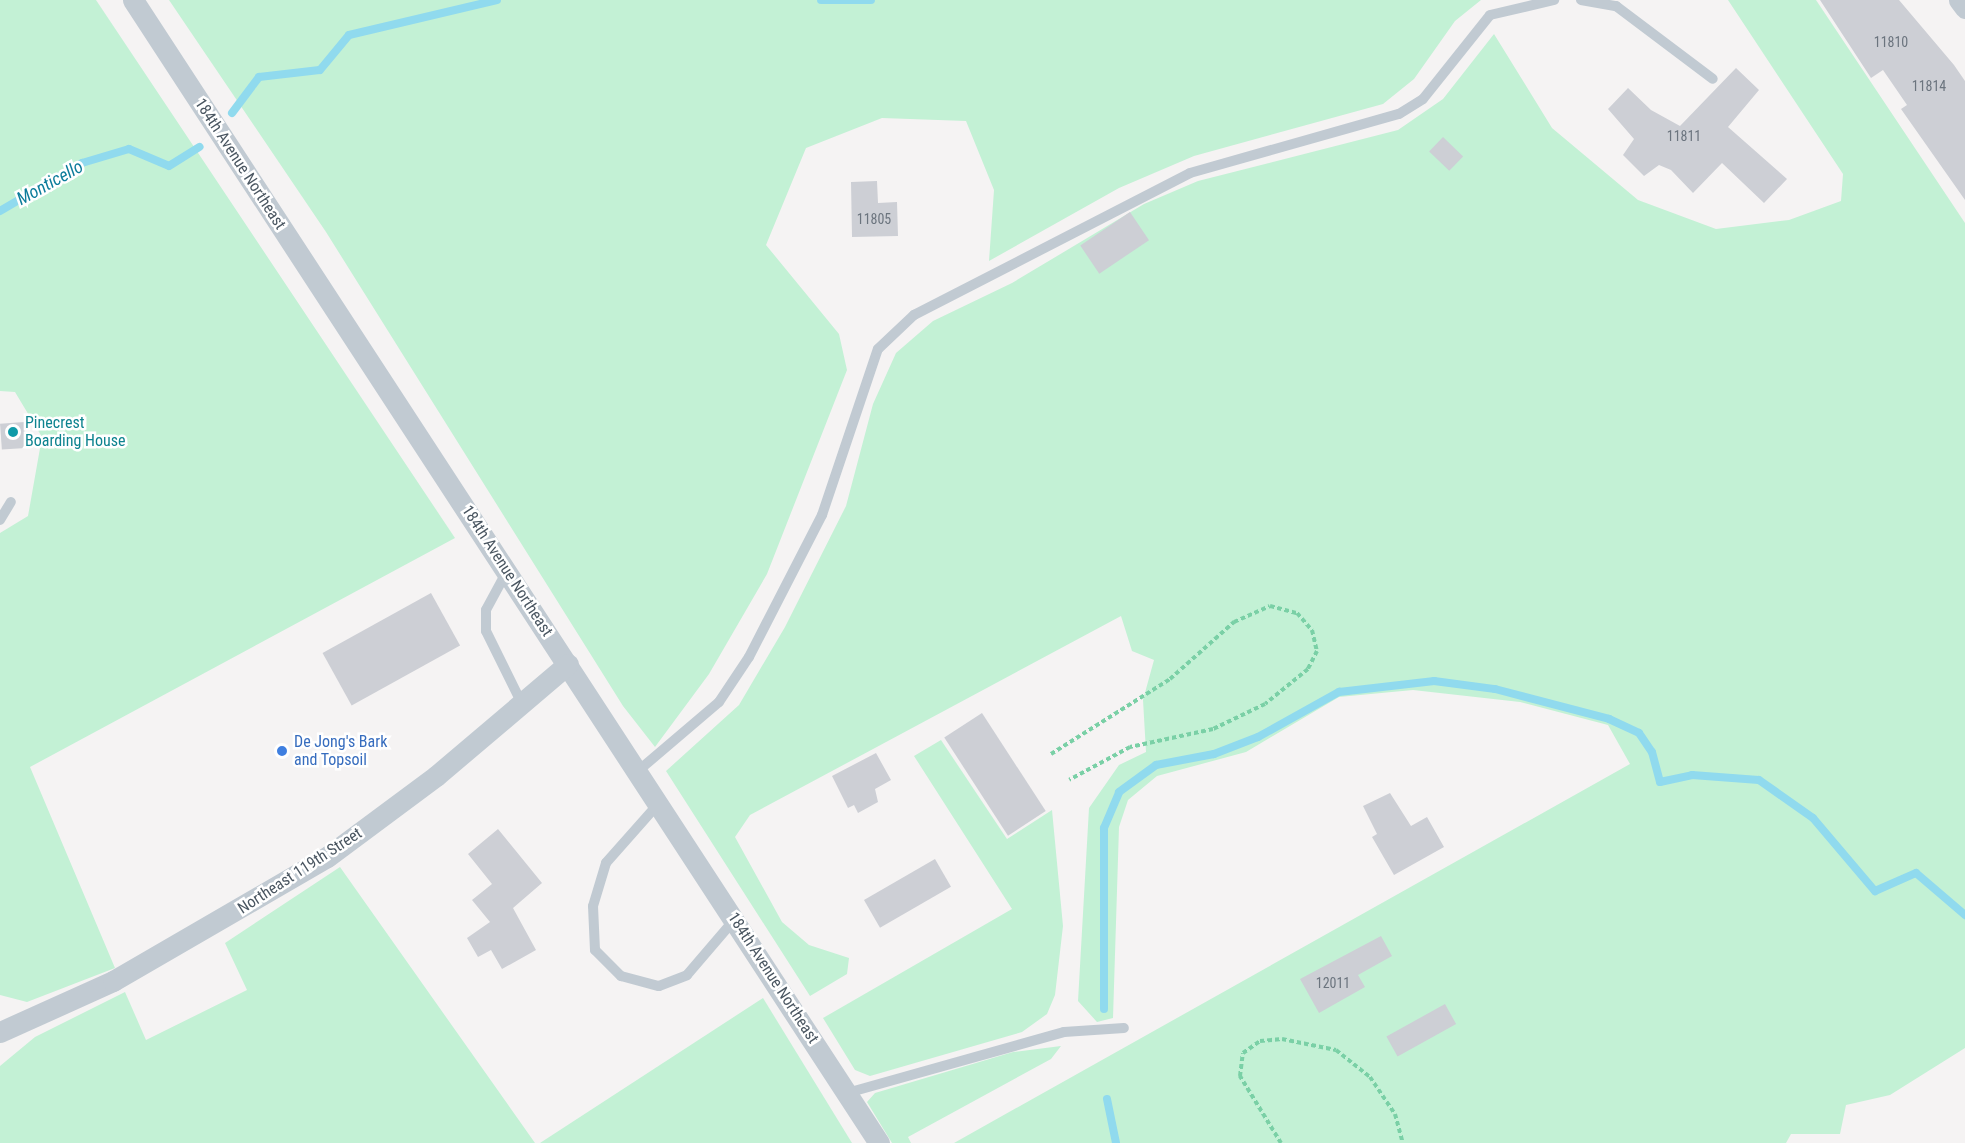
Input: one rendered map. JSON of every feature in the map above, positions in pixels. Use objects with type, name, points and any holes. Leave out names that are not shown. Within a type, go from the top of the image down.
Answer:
[{"type":"street","name":"184th Avenue Northeast","points":[[133,0],[735,919],[879,1143]]},
{"type":"street","points":[[1959,0],[1965,8]]},
{"type":"street","name":"Northeast 119th Street","points":[[1,1030],[113,981],[327,857],[522,704],[568,664]]},
{"type":"lane","points":[[638,771],[719,702],[749,657],[822,515],[878,349],[914,315],[1031,259],[1097,217],[1190,173],[1399,114],[1424,99],[1490,15],[1554,0]]},
{"type":"lane","points":[[1581,0],[1616,6],[1713,79]]},
{"type":"lane","points":[[0,520],[11,502]]},
{"type":"lane","points":[[507,571],[486,610],[486,631],[522,704]]},
{"type":"lane","points":[[659,803],[628,832],[606,863],[593,906],[595,950],[621,976],[659,986],[687,975],[735,919]]},
{"type":"lane","points":[[847,1092],[1064,1032],[1124,1028]]},
{"type":"path","points":[[1051,754],[1170,679],[1234,622],[1270,606],[1297,613],[1312,630],[1317,651],[1308,669],[1265,704],[1213,729],[1130,747],[1069,780]]},
{"type":"path","points":[[1281,1143],[1240,1076],[1243,1053],[1260,1041],[1282,1039],[1336,1050],[1370,1077],[1395,1114],[1403,1143]]},
{"type":"green space","points":[[0,0],[96,0],[455,538],[30,767],[115,968],[27,1002],[0,995],[0,533],[28,516],[42,437],[15,392],[0,391]]},
{"type":"green space","points":[[169,0],[1481,0],[1455,21],[1414,79],[1383,104],[1194,156],[1119,188],[989,261],[994,190],[966,121],[882,118],[806,148],[766,245],[839,334],[847,370],[767,574],[709,674],[655,747],[623,706],[326,232]]},
{"type":"green space","points":[[1728,0],[1816,0],[1965,223],[1965,1048],[1890,1095],[1846,1105],[1840,1134],[1791,1134],[1786,1143],[954,1143],[1630,764],[1608,725],[1520,702],[1413,690],[1339,697],[1246,752],[1157,776],[1128,800],[1119,827],[1113,1018],[1097,1022],[1078,1001],[1089,808],[1119,765],[1146,752],[1143,700],[1154,660],[1132,651],[1121,616],[750,815],[735,837],[782,922],[809,945],[849,958],[847,974],[810,996],[666,771],[739,705],[785,627],[846,506],[873,404],[896,353],[933,321],[1012,283],[1144,204],[1198,181],[1398,130],[1443,99],[1494,34],[1552,128],[1638,200],[1716,229],[1789,220],[1841,201],[1843,174]]},
{"type":"green space","points":[[941,740],[1007,839],[1052,810],[1063,926],[1055,995],[1047,1014],[1022,1032],[870,1076],[855,1070],[823,1018],[1012,909],[914,756]]},
{"type":"green space","points":[[340,867],[535,1143],[0,1143],[0,1066],[35,1037],[125,992],[146,1040],[247,990],[225,943]]},
{"type":"green space","points":[[763,998],[852,1143],[540,1143]]},
{"type":"green space","points":[[1061,1046],[1051,1059],[908,1137],[911,1143],[892,1143],[867,1102],[875,1093],[1013,1052]]},
{"type":"building","points":[[1820,0],[1899,0],[1954,65],[1965,81],[1965,200],[1901,109],[1907,105],[1883,70],[1871,78]]},
{"type":"building","points":[[1736,68],[1759,90],[1728,127],[1787,179],[1764,203],[1722,163],[1693,193],[1671,170],[1659,165],[1644,176],[1623,155],[1634,139],[1608,109],[1628,88],[1651,110],[1680,126]]},
{"type":"building","points":[[1443,137],[1463,156],[1449,171],[1429,151]]},
{"type":"building","points":[[877,181],[878,203],[897,202],[898,236],[852,237],[851,182]]},
{"type":"building","points":[[1130,212],[1149,240],[1099,274],[1080,246]]},
{"type":"building","name":"Pinecrest Boarding House","points":[[24,422],[26,448],[2,450],[0,424]]},
{"type":"building","points":[[431,593],[460,645],[352,706],[323,653]]},
{"type":"building","points":[[982,713],[1046,811],[1008,836],[944,738]]},
{"type":"building","points":[[876,753],[891,780],[875,789],[878,802],[858,813],[854,805],[848,808],[832,776]]},
{"type":"building","points":[[1390,793],[1411,826],[1427,817],[1444,847],[1394,875],[1372,837],[1377,834],[1363,806]]},
{"type":"building","points":[[498,829],[542,883],[513,908],[536,950],[502,969],[491,950],[478,957],[467,938],[490,922],[472,900],[492,884],[468,854]]},
{"type":"building","points":[[935,859],[951,887],[880,928],[864,900]]},
{"type":"building","points":[[1381,936],[1392,956],[1358,975],[1365,987],[1319,1013],[1300,979]]},
{"type":"building","points":[[1445,1004],[1456,1024],[1398,1057],[1386,1036]]},
{"type":"waterway","name":"Monticello","points":[[232,113],[259,77],[320,70],[349,35],[497,0]]},
{"type":"waterway","name":"Monticello","points":[[821,0],[871,0]]},
{"type":"waterway","name":"Monticello","points":[[0,211],[82,163],[129,149],[169,166],[199,147]]},
{"type":"waterway","points":[[1104,1009],[1104,828],[1119,792],[1156,765],[1214,754],[1258,737],[1339,692],[1434,681],[1495,689],[1609,719],[1639,733],[1652,752],[1660,782],[1692,775],[1759,780],[1813,818],[1875,891],[1916,873],[1965,915]]},
{"type":"waterway","points":[[1107,1099],[1116,1143]]},
{"type":"place","name":"Pinecrest Boarding House","points":[[13,432]]},
{"type":"place","name":"De Jong's Bark and Topsoil","points":[[282,751]]}]
